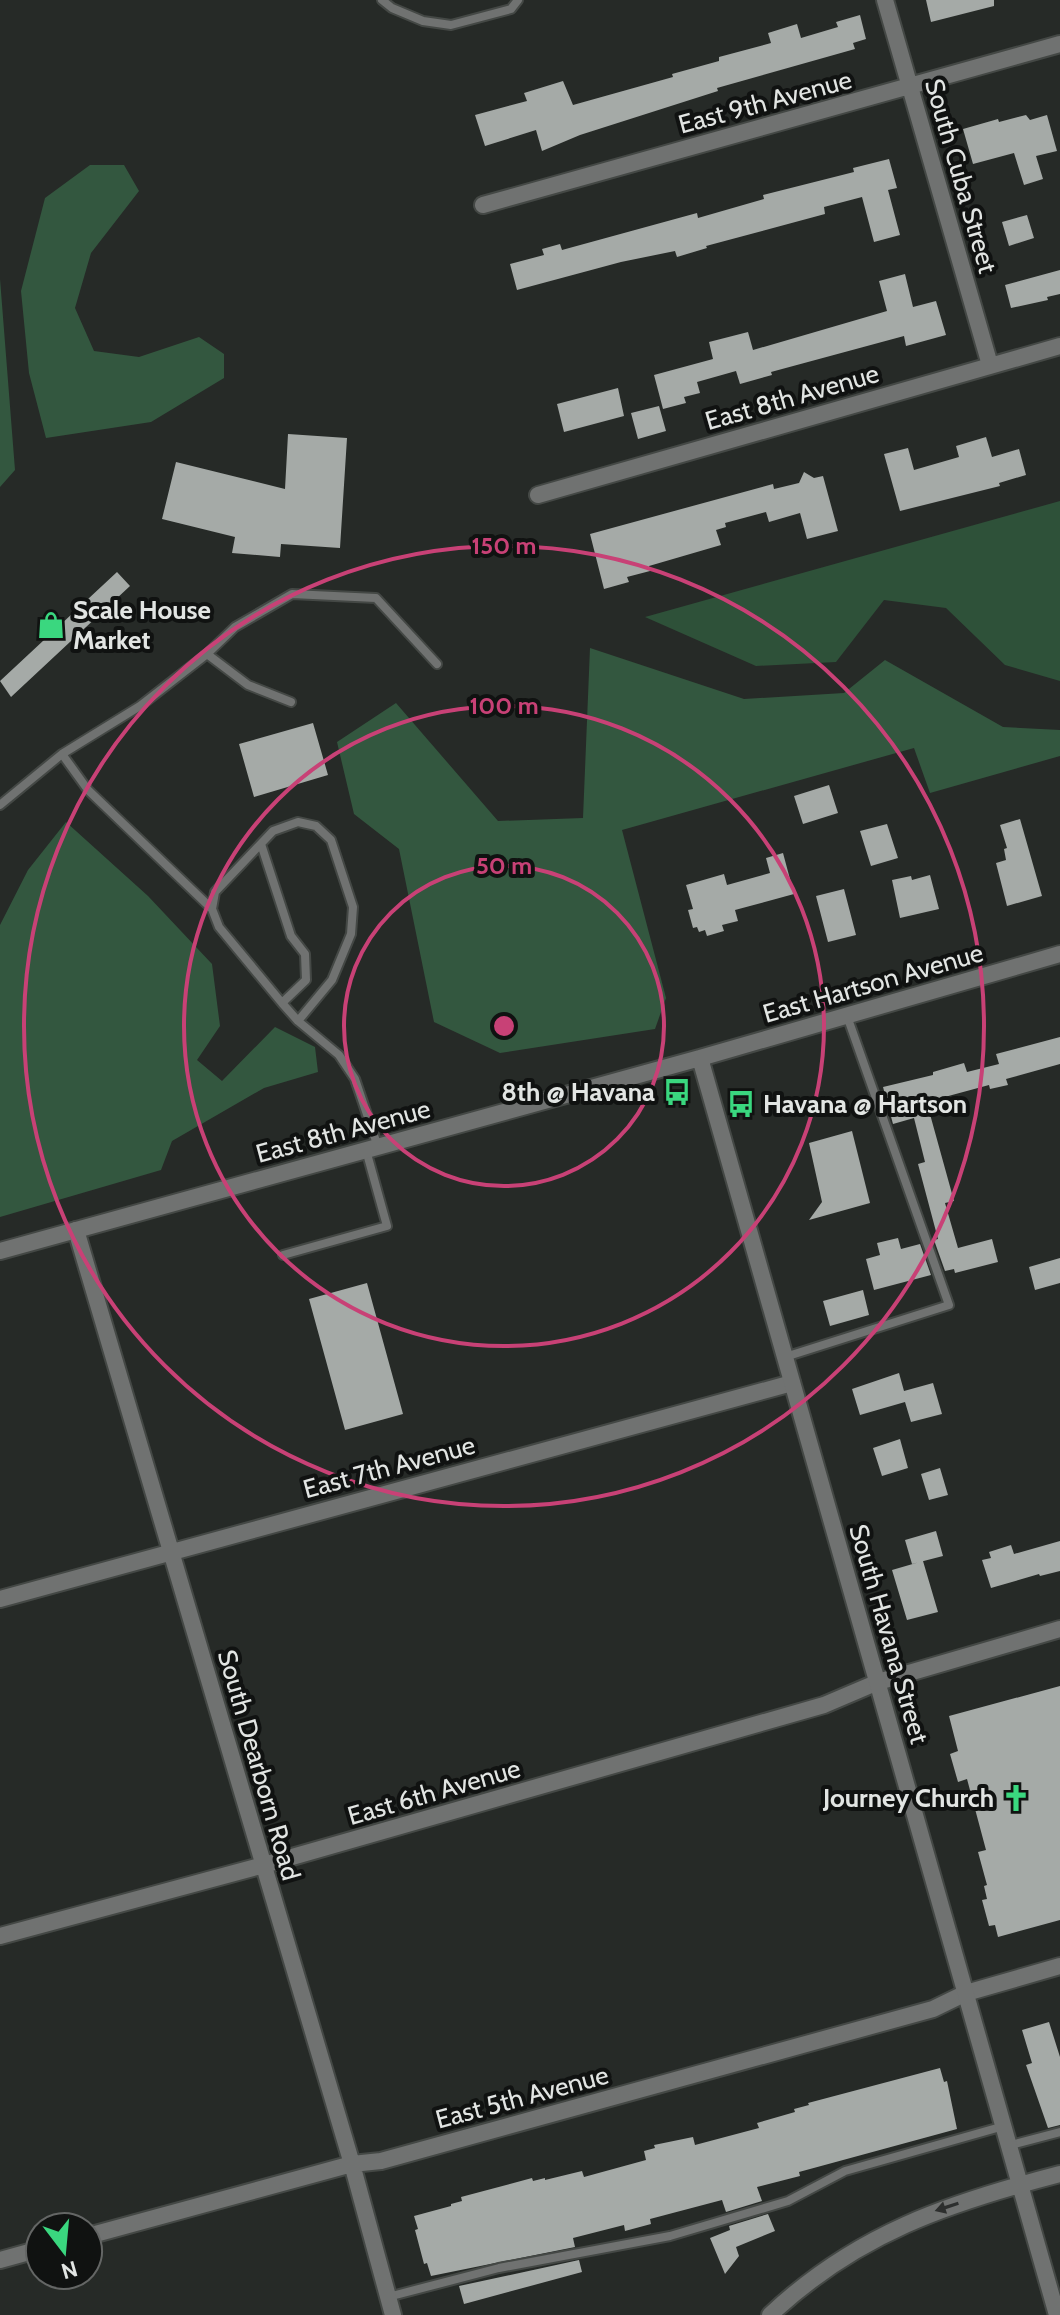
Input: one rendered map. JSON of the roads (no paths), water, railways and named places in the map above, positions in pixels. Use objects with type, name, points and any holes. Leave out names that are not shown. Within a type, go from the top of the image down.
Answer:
[{"type":"street","name":"South Cuba Street","points":[[885,0],[990,365]]},
{"type":"street","name":"East 9th Avenue","points":[[483,205],[1060,44]]},
{"type":"street","name":"East 8th Avenue","points":[[538,495],[1060,346]]},
{"type":"street","name":"East Hartson Avenue","points":[[700,1058],[1060,954]]},
{"type":"street","name":"East 8th Avenue","points":[[0,1251],[700,1058]]},
{"type":"street","name":"South Havana Street","points":[[700,1058],[1057,2315]]},
{"type":"street","name":"South Dearborn Road","points":[[76,1230],[352,2164],[393,2315]]},
{"type":"street","name":"East 7th Avenue","points":[[0,1599],[792,1383]]},
{"type":"street","points":[[878,1682],[1060,1629]]},
{"type":"street","name":"East 6th Avenue","points":[[0,1936],[264,1865],[824,1705],[878,1682]]},
{"type":"street","name":"East 5th Avenue","points":[[104,2232],[352,2164],[381,2161],[918,2013],[966,1993],[1060,1966]]},
{"type":"street","points":[[770,2315],[794,2292],[871,2241],[930,2213],[1060,2174]]},
{"type":"street","points":[[0,2260],[24,2253]]},
{"type":"lane","points":[[382,0],[392,8],[423,21],[451,25],[511,9],[518,0]]},
{"type":"lane","points":[[0,805],[62,754],[140,706],[207,654],[235,627],[292,594],[376,598],[437,664]]},
{"type":"lane","points":[[207,654],[248,685],[291,702]]},
{"type":"lane","points":[[62,754],[88,790],[212,909],[219,927],[282,1003],[298,1021],[339,1055],[355,1079],[387,1226],[283,1255]]},
{"type":"lane","points":[[212,909],[215,892],[273,831],[298,822],[316,826],[331,840],[353,907],[351,934],[332,980],[298,1021]]},
{"type":"lane","points":[[261,844],[291,936],[305,954],[306,980],[282,1003]]},
{"type":"lane","points":[[785,1357],[949,1305],[847,1016]]},
{"type":"lane","points":[[388,2297],[499,2268],[670,2236],[788,2201],[845,2171],[1005,2126]]},
{"type":"lane","points":[[1011,2145],[1060,2132]]},
{"type":"place","name":"Scale House Market","points":[[51,625]]},
{"type":"place","name":"8th @ Havana","points":[[677,1092]]},
{"type":"place","name":"Havana @ Hartson","points":[[741,1104]]},
{"type":"place","name":"Journey Church","points":[[1016,1798]]}]
